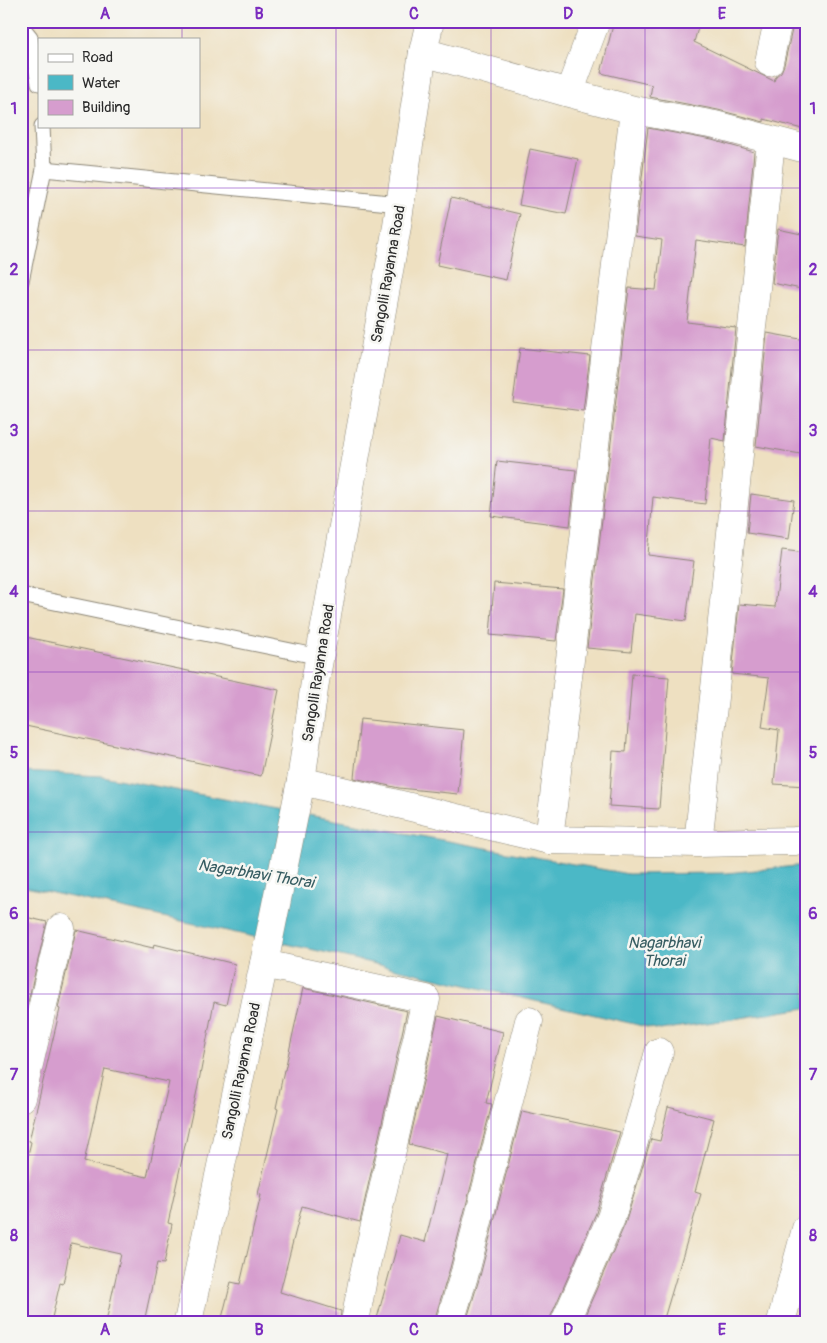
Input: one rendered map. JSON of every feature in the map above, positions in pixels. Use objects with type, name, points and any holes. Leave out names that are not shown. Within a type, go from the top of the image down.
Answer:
[{"type":"street","name":"Sangolli Rayanna Road","points":[[188,1322],[299,792],[315,682],[400,204],[423,52],[430,21]]},
{"type":"street","points":[[570,93],[596,21]]},
{"type":"street","points":[[769,62],[778,21]]},
{"type":"street","points":[[423,52],[634,110],[715,126],[806,149]]},
{"type":"street","points":[[550,840],[634,110]]},
{"type":"street","points":[[698,843],[771,141]]},
{"type":"street","points":[[299,792],[550,840],[698,843],[795,841],[806,839]]},
{"type":"street","points":[[21,1098],[61,928]]},
{"type":"street","points":[[266,956],[426,999],[365,1268],[355,1322]]},
{"type":"street","points":[[450,1322],[465,1272],[529,1021]]},
{"type":"street","points":[[565,1322],[611,1218],[659,1052]]},
{"type":"street","points":[[781,1322],[804,1241]]},
{"type":"lane","points":[[21,26],[30,36],[38,77]]},
{"type":"lane","points":[[21,281],[44,168],[42,128]]},
{"type":"lane","points":[[44,168],[400,204]]},
{"type":"lane","points":[[21,596],[320,657]]},
{"type":"water","name":"Nagarbhavi Thorai","points":[[21,772],[102,776],[628,874],[727,873],[806,865],[806,1008],[660,1030],[328,953],[21,886]]},
{"type":"building","points":[[614,21],[700,21],[694,42],[774,81],[784,65],[794,21],[806,21],[806,130],[764,119],[764,122],[718,110],[650,97],[652,85],[601,73]]},
{"type":"building","points":[[648,128],[712,140],[754,152],[745,247],[696,240],[687,322],[736,328],[725,441],[711,438],[705,504],[653,497],[648,555],[694,561],[686,621],[635,614],[631,652],[587,648],[629,288],[656,290],[662,240],[635,236]]},
{"type":"building","points":[[530,149],[578,159],[566,214],[519,205]]},
{"type":"building","points":[[451,198],[520,214],[506,280],[437,265]]},
{"type":"building","points":[[778,229],[806,235],[806,290],[772,283]]},
{"type":"building","points":[[767,333],[806,340],[806,455],[756,446]]},
{"type":"building","points":[[520,348],[590,356],[583,411],[513,402]]},
{"type":"building","points":[[497,461],[576,470],[570,526],[491,516]]},
{"type":"building","points":[[751,494],[794,500],[789,539],[747,533]]},
{"type":"building","points":[[782,550],[806,553],[806,786],[774,784],[779,730],[762,727],[769,678],[732,674],[739,604],[775,607]]},
{"type":"building","points":[[494,583],[563,589],[556,641],[490,635]]},
{"type":"building","points":[[21,636],[279,690],[261,776],[21,725]]},
{"type":"building","points":[[632,674],[669,677],[659,809],[609,806],[613,751],[626,752]]},
{"type":"building","points":[[360,719],[464,730],[458,794],[399,788],[354,778]]},
{"type":"building","points":[[21,916],[47,922],[28,1002],[21,1000]]},
{"type":"building","points":[[76,930],[153,948],[154,944],[235,964],[226,1005],[214,1002],[168,1223],[172,1224],[164,1264],[157,1263],[144,1322],[106,1322],[121,1254],[71,1243],[63,1284],[60,1283],[51,1322],[21,1322],[21,1185],[31,1142],[29,1141],[60,1009],[58,1008]],"holes":[[[105,1069],[169,1082],[147,1177],[84,1162]]]},
{"type":"building","points":[[303,988],[407,1011],[360,1222],[302,1206],[280,1292],[341,1311],[340,1322],[235,1322],[222,1318],[231,1282],[240,1284],[261,1195],[258,1194]]},
{"type":"building","points":[[438,1016],[503,1032],[486,1103],[492,1104],[435,1322],[376,1322],[400,1235],[425,1242],[447,1154],[409,1144]]},
{"type":"building","points":[[668,1107],[714,1119],[695,1192],[701,1194],[663,1322],[582,1322],[625,1224],[651,1139],[660,1141]]},
{"type":"building","points":[[522,1111],[620,1132],[596,1213],[550,1322],[466,1322],[480,1276]]}]
